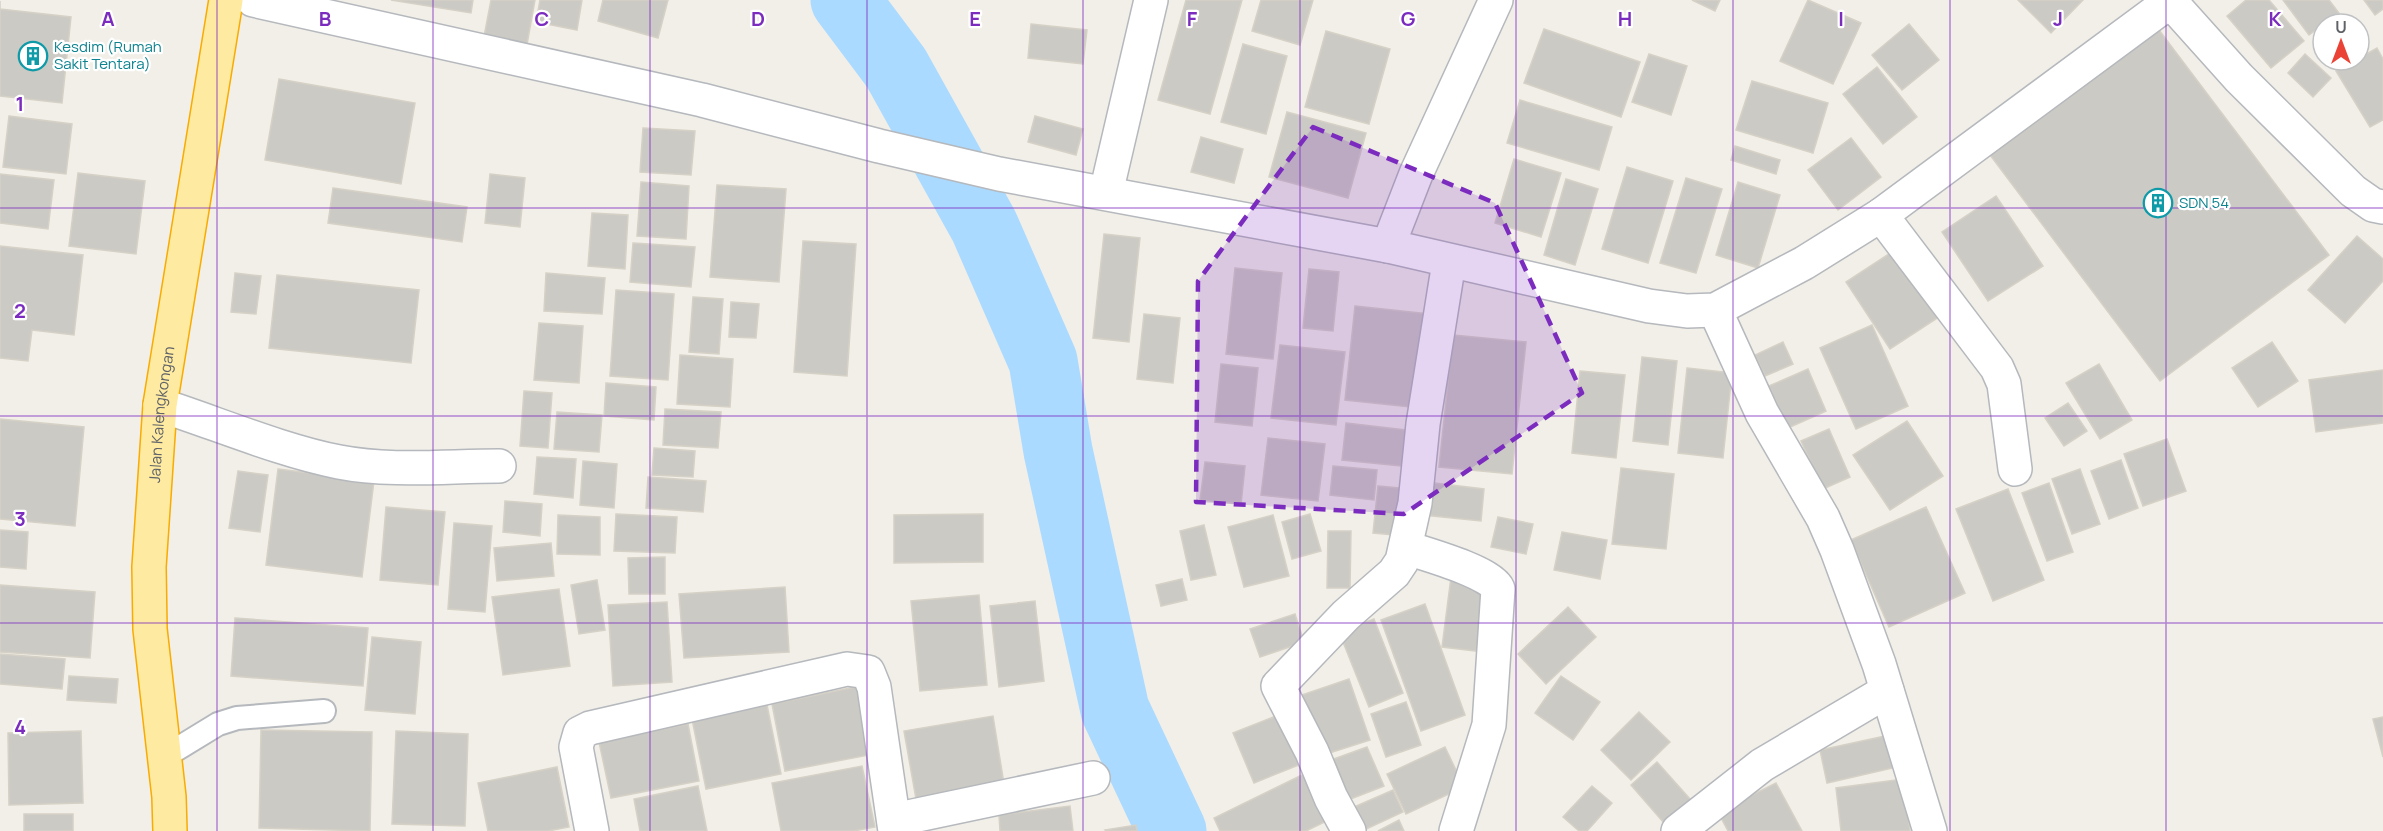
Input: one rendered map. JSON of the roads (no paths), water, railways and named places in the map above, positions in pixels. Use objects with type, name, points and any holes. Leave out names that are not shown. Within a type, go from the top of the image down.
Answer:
[{"type":"highway","name":"Jalan Kalengkongan","points":[[170,831],[150,629],[149,567],[160,405],[226,0]]},
{"type":"street","points":[[253,0],[702,100],[879,146],[999,174],[1388,246],[1449,262],[1649,306],[1687,311],[1715,310],[1804,263],[1881,215],[2171,0],[2239,78],[2353,191],[2373,205],[2383,207]]},
{"type":"street","points":[[1106,193],[1151,0]]},
{"type":"street","points":[[1388,246],[1416,174],[1496,0]]},
{"type":"street","points":[[1881,215],[1997,368],[2004,384],[2016,469]]},
{"type":"street","points":[[1350,831],[1330,798],[1312,752],[1278,686],[1346,615],[1394,573],[1407,548],[1449,262]]},
{"type":"street","points":[[1715,310],[1762,413],[1823,518],[1858,605],[1930,831]]},
{"type":"street","points":[[160,405],[313,456],[340,462],[375,466],[499,466]]},
{"type":"street","points":[[1407,548],[1478,574],[1495,582],[1498,589],[1489,725],[1456,831]]},
{"type":"street","points":[[591,831],[576,747],[580,733],[590,728],[847,669],[868,672],[874,687],[894,825],[1093,777]]},
{"type":"street","points":[[1678,831],[1762,765],[1887,691]]},
{"type":"lane","points":[[164,757],[218,724],[237,717],[324,711]]},
{"type":"waterway","points":[[845,0],[896,68],[984,226],[1043,361],[1058,451],[1115,710],[1172,831]]},
{"type":"place","name":"Kesdim (Rumah Sakit Tentara)","points":[[33,56]]},
{"type":"place","name":"SDN 54","points":[[2158,203]]}]
